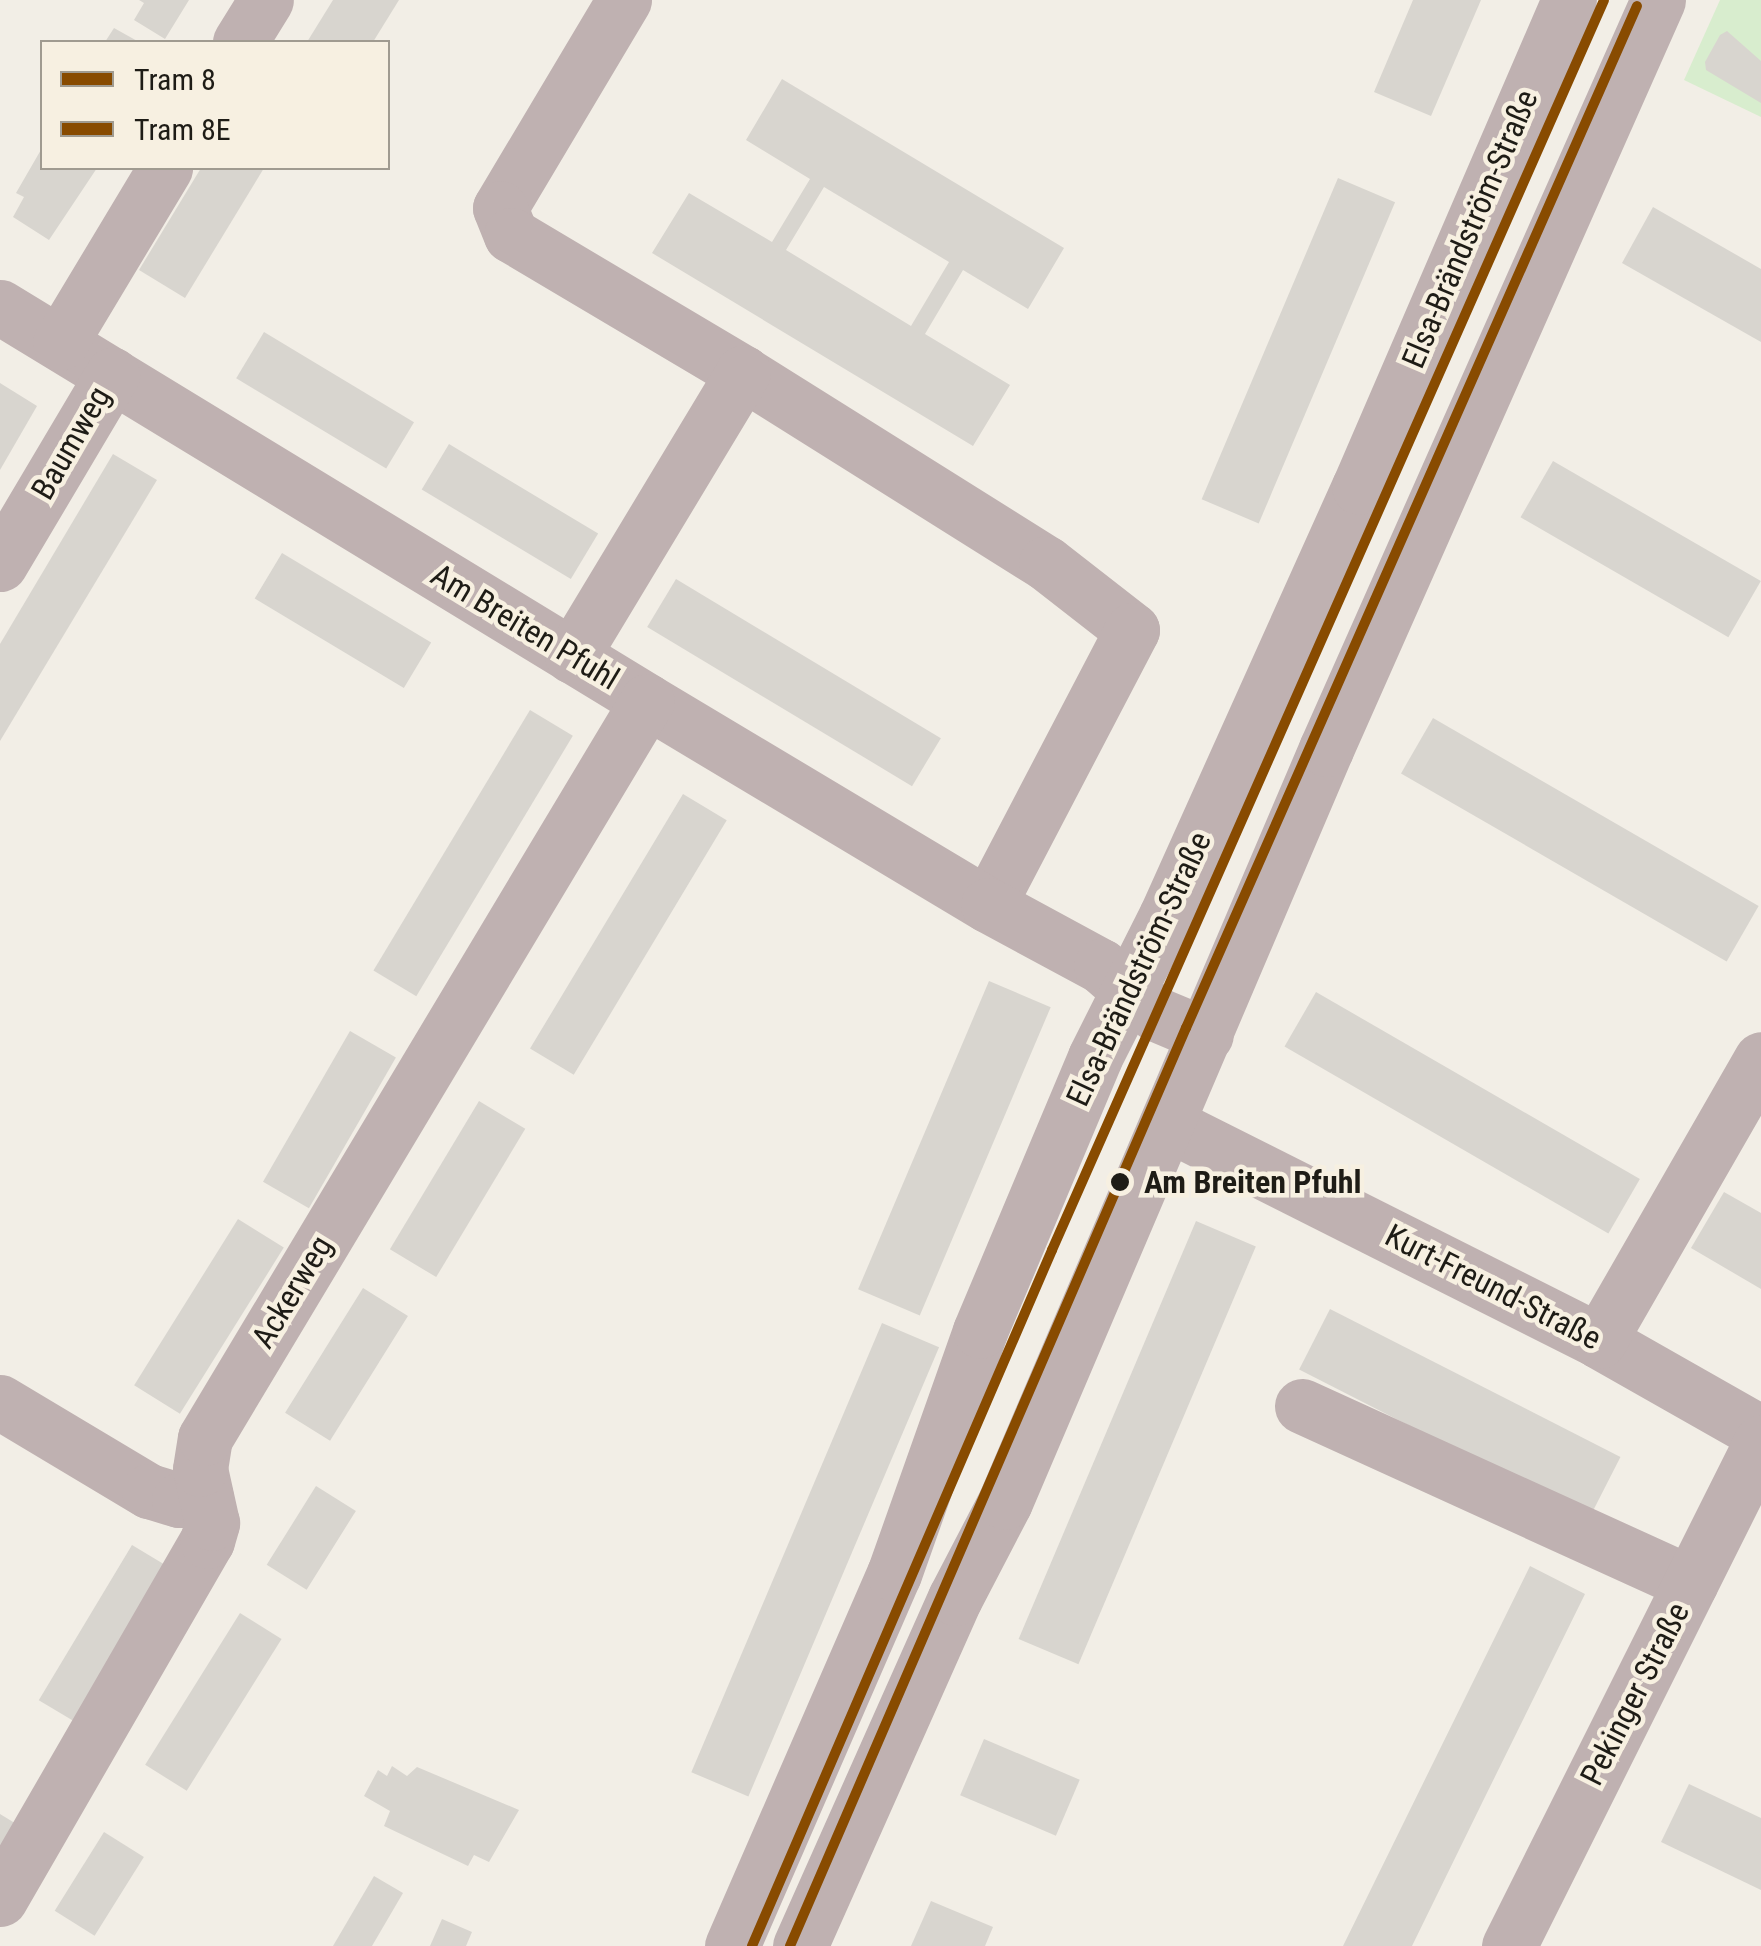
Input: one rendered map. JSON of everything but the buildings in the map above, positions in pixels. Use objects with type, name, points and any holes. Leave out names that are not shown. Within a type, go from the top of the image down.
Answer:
[{"type":"street","points":[[241,40],[266,0]]},
{"type":"street","points":[[624,0],[500,208],[510,235],[742,373],[1046,564],[1132,630],[988,905]]},
{"type":"street","name":"Elsa-Brändström-Straße","points":[[732,1946],[894,1574],[980,1330],[1094,1057],[1166,916],[1351,505],[1569,0]]},
{"type":"street","points":[[800,1946],[955,1598],[1005,1502],[1534,273],[1658,0]]},
{"type":"street","name":"Baumweg","points":[[60,343],[164,170]]},
{"type":"street","name":"Am Breiten Pfuhl","points":[[0,306],[647,701],[988,905],[1101,966],[1156,1014],[1206,1035]]},
{"type":"street","points":[[572,656],[742,373]]},
{"type":"street","name":"Baumweg","points":[[0,564],[112,374]]},
{"type":"street","name":"Ackerweg","points":[[0,1899],[207,1541],[212,1524],[200,1470],[205,1438],[647,701]]},
{"type":"street","points":[[1598,1340],[1761,1059]]},
{"type":"street","name":"Kurt-Freund-Straße","points":[[1168,1124],[1598,1340],[1761,1433]]},
{"type":"street","points":[[0,1402],[149,1491],[179,1500],[206,1496]]},
{"type":"street","points":[[1302,1406],[1690,1584]]},
{"type":"street","name":"Pekinger Straße","points":[[1509,1946],[1761,1442]]},
{"type":"green space","points":[[1720,0],[1761,0],[1761,117],[1684,80]]},
{"type":"tram line","name":"8","points":[[752,1946],[1052,1250],[1604,0]]},
{"type":"tram line","name":"8E","points":[[790,1946],[1186,1028],[1637,6]]},
{"type":"place","name":"Am Breiten Pfuhl","points":[[1120,1182]]}]
